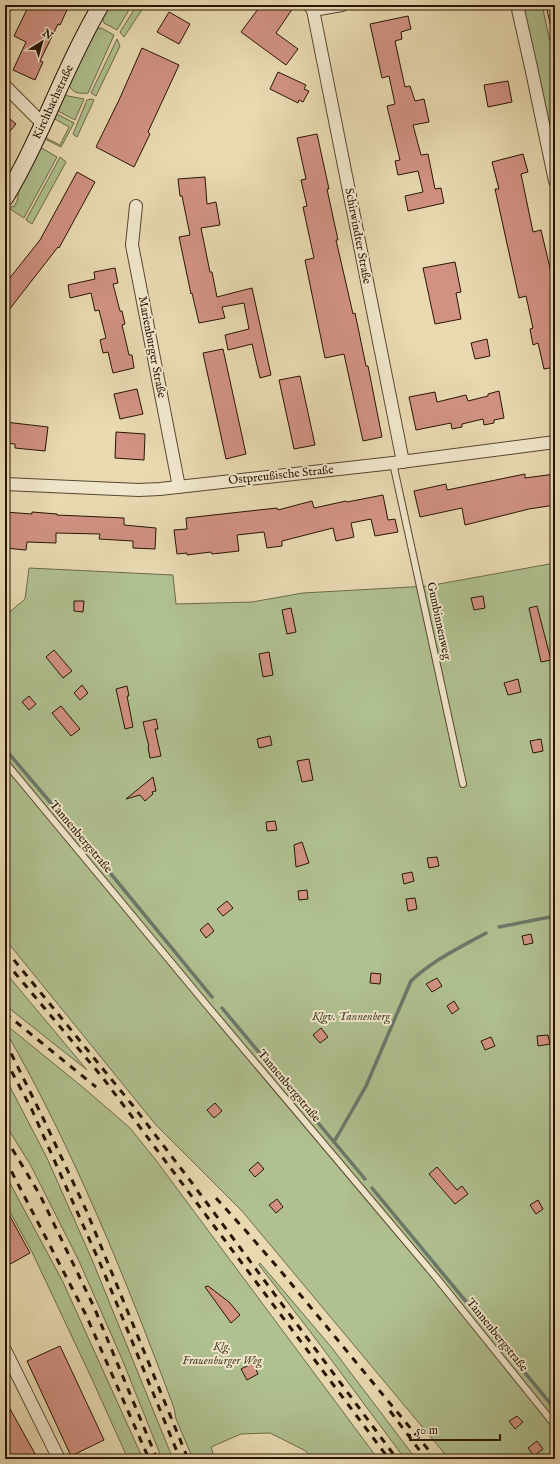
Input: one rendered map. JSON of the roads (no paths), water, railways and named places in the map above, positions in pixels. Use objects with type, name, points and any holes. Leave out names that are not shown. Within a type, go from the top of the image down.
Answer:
[{"type":"main road","name":"Kirchbachstraße","points":[[5,198],[43,124],[69,66],[101,5]]},
{"type":"street","points":[[311,8],[342,5]]},
{"type":"street","points":[[517,5],[555,181]]},
{"type":"street","name":"Schirwindter Straße","points":[[311,8],[398,462]]},
{"type":"street","points":[[5,86],[43,124]]},
{"type":"street","name":"Marienburger Straße","points":[[136,206],[132,245],[179,486]]},
{"type":"street","name":"Ostpreußische Straße","points":[[5,484],[139,490],[160,489],[398,462],[555,442]]},
{"type":"street","points":[[5,1350],[59,1459]]},
{"type":"lane","name":"Gumbinnenweg","points":[[398,462],[463,784]]},
{"type":"lane","name":"Tannenbergstraße","points":[[5,762],[245,1051],[435,1276],[555,1425]]},
{"type":"waterway","points":[[5,749],[102,863],[212,997]]},
{"type":"waterway","points":[[499,927],[555,916]]},
{"type":"waterway","points":[[334,1142],[366,1086],[411,981],[438,960],[486,933]]},
{"type":"waterway","points":[[222,1008],[365,1179]]},
{"type":"waterway","points":[[372,1188],[555,1409]]},
{"type":"tram line","points":[[546,5],[555,46]]},
{"type":"railway","points":[[5,949],[134,1107],[397,1459]]},
{"type":"railway","points":[[5,961],[103,1078],[389,1459]]},
{"type":"railway","points":[[5,1013],[96,1087]]},
{"type":"railway","points":[[5,1041],[87,1212],[188,1459]]},
{"type":"railway","points":[[5,1059],[32,1110],[103,1270],[180,1459]]},
{"type":"railway","points":[[5,1137],[40,1195],[94,1307],[157,1459]]},
{"type":"railway","points":[[5,1159],[86,1315],[149,1459]]},
{"type":"railway","points":[[216,1198],[279,1269],[436,1459]]},
{"type":"railway","points":[[390,1411],[426,1459]]},
{"type":"park label","name":"Klgv. Tannenberg","points":[[351,1016]]},
{"type":"park label","name":"Klg. Frauenburger Weg","points":[[222,1353]]}]
